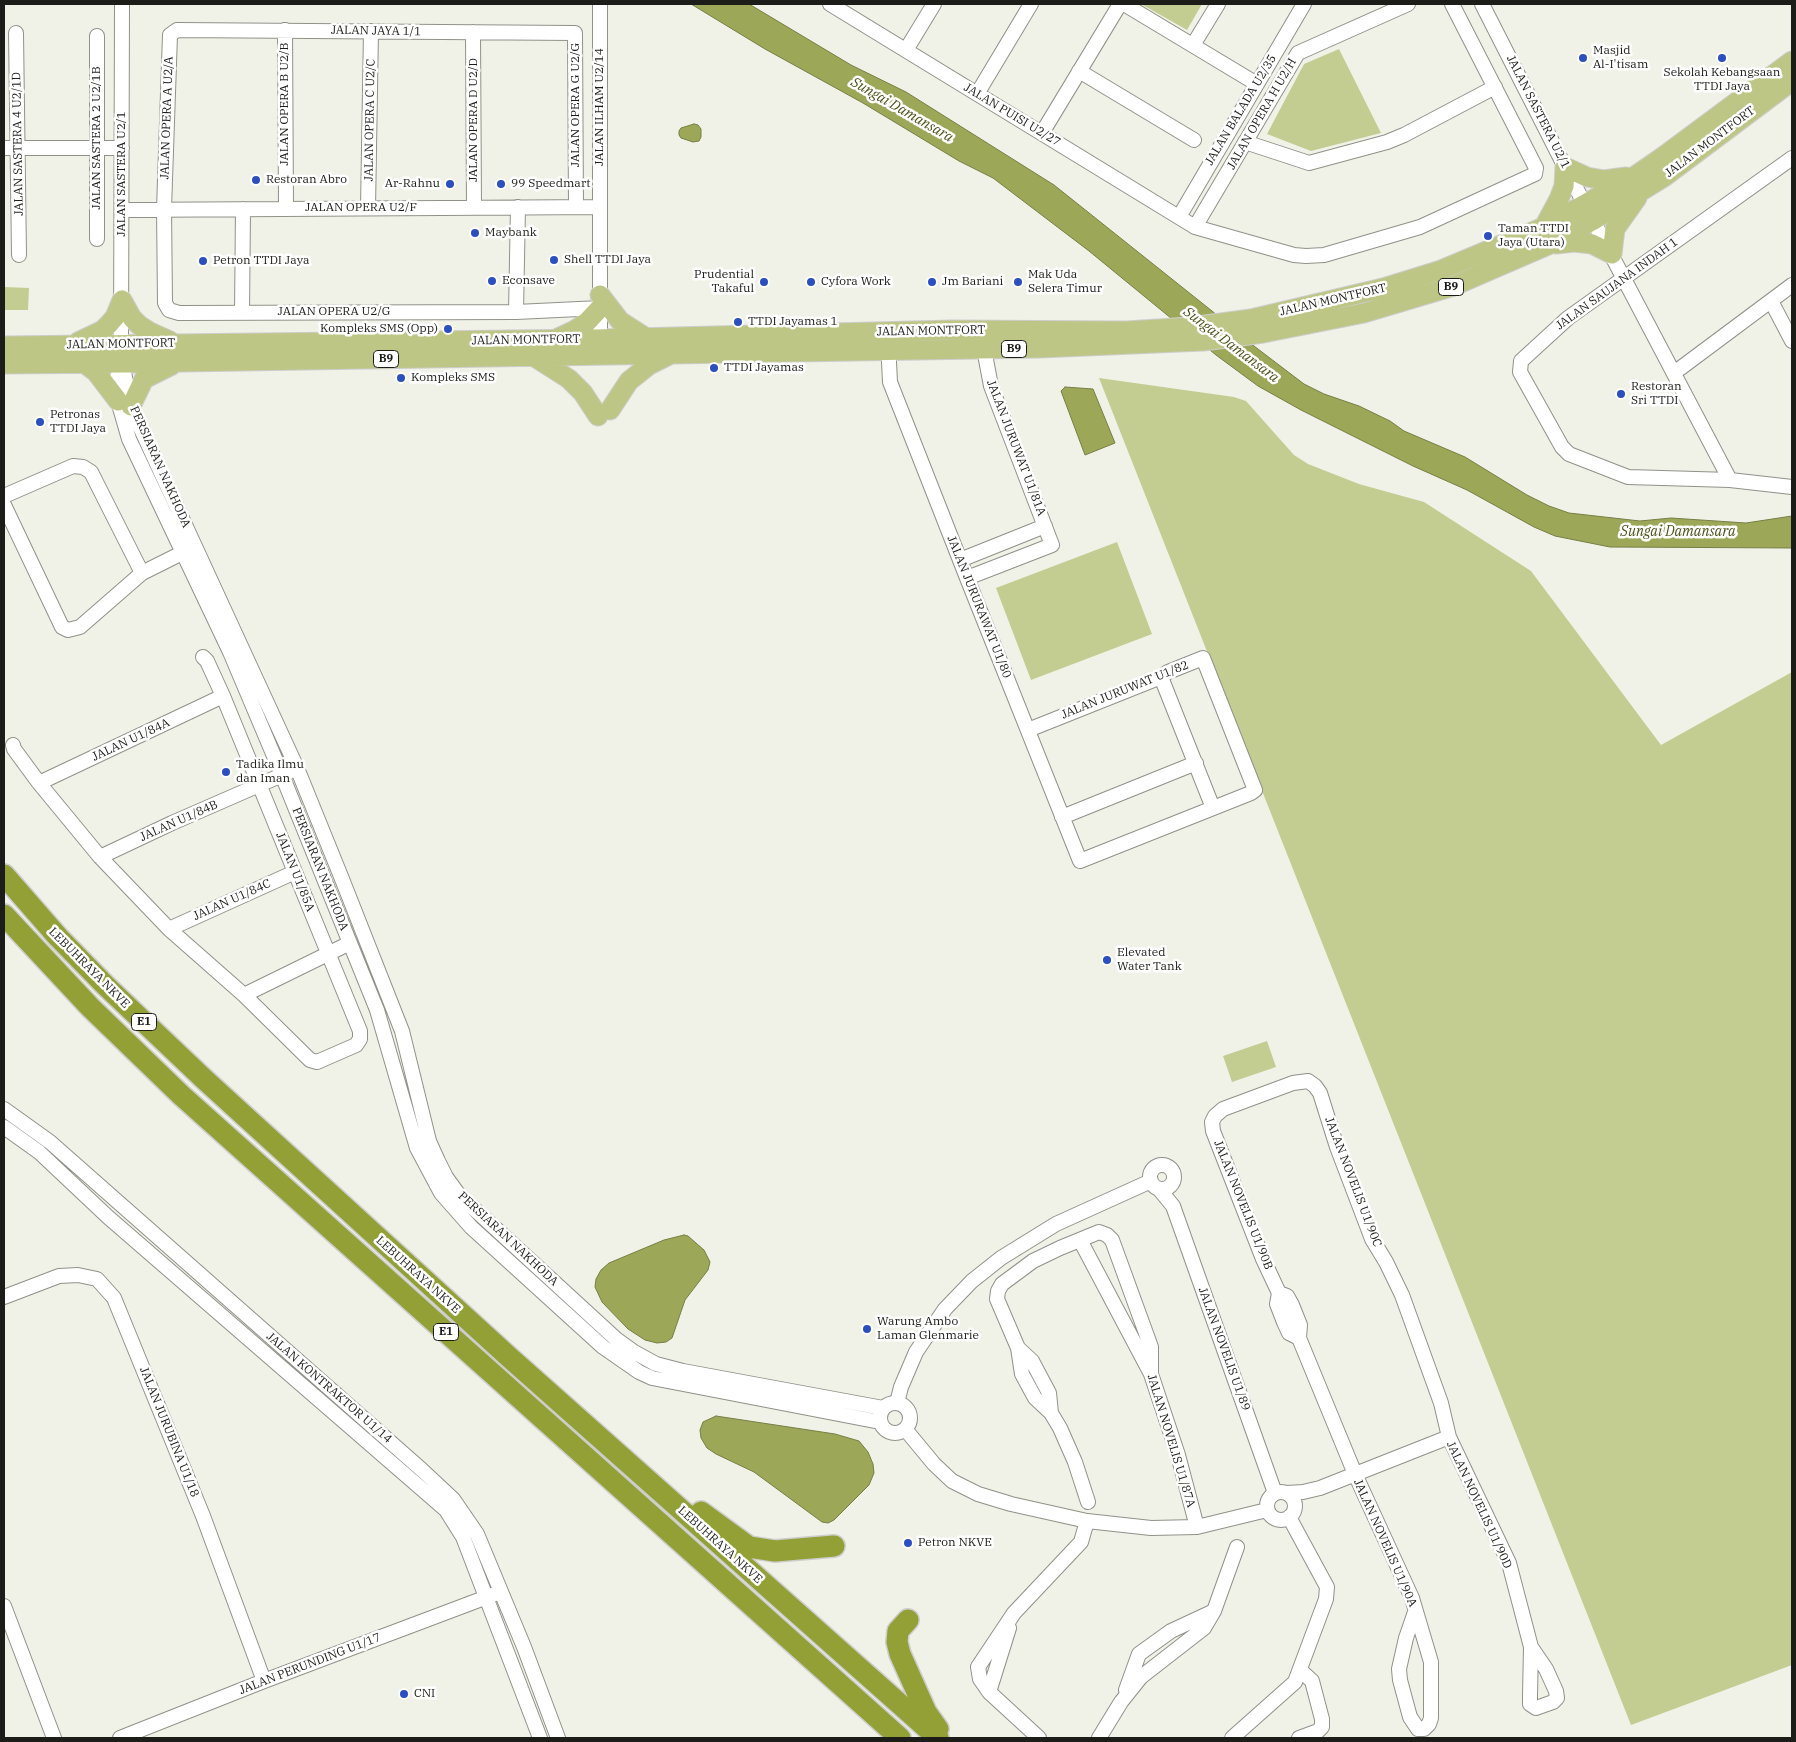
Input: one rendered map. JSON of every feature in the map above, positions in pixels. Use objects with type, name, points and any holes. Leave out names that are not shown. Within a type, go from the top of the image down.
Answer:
[{"type":"highway","name":"LEBUHRAYA NKVE","points":[[4,875],[58,938],[190,1066],[509,1357],[938,1738]]},
{"type":"highway","name":"LEBUHRAYA NKVE","points":[[4,915],[90,1007],[181,1095],[900,1738]]},
{"type":"highway","points":[[509,1357],[698,1510],[749,1547],[775,1551],[834,1546]]},
{"type":"highway","points":[[908,1620],[898,1631],[897,1642],[900,1654],[926,1712],[934,1724],[948,1738]]},
{"type":"main road","name":"JALAN MONTFORT","points":[[1638,184],[1664,156],[1792,60]]},
{"type":"main road","name":"JALAN MONTFORT","points":[[4,364],[122,364],[177,353],[555,339],[672,353],[888,352],[1204,341],[1262,333],[1364,313],[1451,287],[1638,184],[1664,177],[1792,81]]},
{"type":"main road","points":[[1764,102],[1792,93]]},
{"type":"main road","points":[[1565,167],[1587,177],[1638,184],[1615,229],[1612,254],[1592,244],[1546,236],[1564,186],[1565,167]]},
{"type":"main road","name":"JALAN MONTFORT","points":[[4,346],[122,344],[177,353],[533,356],[600,343],[645,337],[888,332],[1126,331],[1191,327],[1251,319],[1383,288],[1546,236]]},
{"type":"main road","points":[[72,345],[104,330],[115,317],[122,300]]},
{"type":"main road","points":[[84,363],[96,372],[125,404],[144,378],[177,353],[139,325],[132,318],[122,300]]},
{"type":"main road","points":[[555,339],[587,322],[600,302],[620,321],[645,337]]},
{"type":"main road","points":[[533,356],[569,379],[604,413],[633,377],[649,365],[672,353]]},
{"type":"street","name":"JALAN SASTERA U2/1","points":[[122,4],[122,344]]},
{"type":"street","name":"JALAN ILHAM U2/14","points":[[600,4],[600,343]]},
{"type":"street","points":[[906,50],[934,4]]},
{"type":"street","points":[[977,94],[1031,4]]},
{"type":"street","points":[[1042,133],[1120,4]]},
{"type":"street","points":[[1124,4],[1257,84]]},
{"type":"street","points":[[1192,45],[1218,4]]},
{"type":"street","name":"JALAN BALADA U2/35","points":[[1178,217],[1304,4]]},
{"type":"street","name":"JALAN OPERA H U2/H","points":[[1195,227],[1298,53],[1408,4]]},
{"type":"street","points":[[1245,142],[1309,164],[1404,136],[1495,87],[1452,4]]},
{"type":"street","name":"JALAN SASTERA U2/1","points":[[1482,4],[1565,167],[1730,480]]},
{"type":"street","name":"JALAN PUISI U2/27","points":[[837,6],[1195,227],[1294,255],[1324,255],[1420,227],[1535,174],[1536,168],[1495,87]]},
{"type":"street","name":"JALAN JAYA 1/1","points":[[177,30],[575,33]]},
{"type":"street","name":"JALAN OPERA A U2/A","points":[[164,209],[170,35],[177,30]]},
{"type":"street","name":"JALAN OPERA B U2/B","points":[[285,30],[286,209]]},
{"type":"street","name":"JALAN OPERA C U2/C","points":[[368,208],[371,31]]},
{"type":"street","name":"JALAN OPERA D U2/D","points":[[473,32],[474,207]]},
{"type":"street","name":"JALAN SASTERA 4 U2/1D","points":[[16,33],[11,148],[19,255]]},
{"type":"street","name":"JALAN OPERA G U2/G","points":[[575,33],[576,207]]},
{"type":"street","name":"JALAN SASTERA 2 U2/1B","points":[[97,36],[97,239]]},
{"type":"street","points":[[1080,71],[1194,140]]},
{"type":"street","points":[[11,148],[122,148]]},
{"type":"street","name":"JALAN SAUJANA INDAH 1","points":[[1792,158],[1568,318],[1521,361],[1520,372],[1562,447],[1569,454],[1628,477],[1730,480],[1792,487]]},
{"type":"street","points":[[516,312],[518,207]]},
{"type":"street","name":"JALAN OPERA U2/F","points":[[122,210],[600,207]]},
{"type":"street","name":"JALAN OPERA U2/G","points":[[164,209],[165,302],[169,310],[179,313],[516,312],[600,302]]},
{"type":"street","points":[[242,313],[243,209]]},
{"type":"street","points":[[1674,373],[1792,285]]},
{"type":"street","points":[[1771,301],[1792,341]]},
{"type":"street","name":"JALAN JURURAWAT U1/80","points":[[888,332],[890,382],[1080,861],[1213,808]]},
{"type":"street","name":"PERSIARAN NAKHODA","points":[[122,344],[125,404],[135,416],[377,1010],[417,1148],[441,1193],[471,1226],[603,1347],[639,1372],[652,1378],[882,1415]]},
{"type":"street","name":"JALAN JURUWAT U1/81A","points":[[967,578],[1052,545],[991,386],[984,349]]},
{"type":"street","points":[[4,496],[73,466],[83,467],[90,472],[142,573]]},
{"type":"street","points":[[4,505],[62,627],[68,630],[80,627],[142,573],[189,550]]},
{"type":"street","points":[[960,560],[1045,526]]},
{"type":"street","name":"PERSIARAN NAKHODA","points":[[189,550],[297,768],[402,1031],[430,1141],[446,1177],[459,1195],[616,1339],[656,1364],[882,1415]]},
{"type":"street","name":"JALAN U1/85A","points":[[203,657],[207,661],[223,696],[360,1031],[360,1039],[356,1045],[314,1062],[244,995]]},
{"type":"street","name":"JALAN JURUWAT U1/82","points":[[1028,730],[1161,677],[1168,672],[1203,658],[1255,790],[1213,808]]},
{"type":"street","points":[[1161,677],[1213,808]]},
{"type":"street","name":"JALAN U1/84A","points":[[40,783],[223,696]]},
{"type":"street","points":[[13,745],[14,749],[40,783],[100,857],[169,929],[244,995],[350,943]]},
{"type":"street","points":[[1062,817],[1196,764]]},
{"type":"street","name":"JALAN U1/84B","points":[[100,857],[297,768]]},
{"type":"street","name":"JALAN U1/84C","points":[[169,929],[295,872]]},
{"type":"street","name":"JALAN NOVELIS U1/90C","points":[[1215,1116],[1223,1109],[1293,1083],[1308,1081],[1315,1086],[1320,1093],[1337,1147],[1372,1238],[1402,1295],[1441,1403],[1449,1437]]},
{"type":"street","name":"JALAN KONTRAKTOR U1/14","points":[[4,1109],[50,1142],[453,1499],[477,1534],[558,1738]]},
{"type":"street","name":"JALAN NOVELIS U1/90B","points":[[1215,1116],[1212,1122],[1213,1131],[1263,1259],[1280,1293],[1287,1296],[1292,1305],[1300,1325],[1299,1338],[1355,1474]]},
{"type":"street","name":"JALAN KONTRAKTOR U1/14","points":[[4,1127],[39,1152],[115,1223],[446,1510],[463,1537],[540,1738]]},
{"type":"street","points":[[897,1403],[901,1387],[916,1352],[945,1309],[972,1280],[1001,1258],[1056,1224],[1155,1185],[1166,1188],[1174,1180],[1172,1169],[1165,1165],[1158,1165],[1152,1170],[1155,1185]]},
{"type":"street","name":"JALAN NOVELIS U1/89","points":[[1172,1184],[1173,1206],[1281,1493]]},
{"type":"street","name":"JALAN NOVELIS U1/89","points":[[1155,1185],[1173,1206]]},
{"type":"street","points":[[1088,1502],[1075,1462],[1052,1413],[1049,1393],[1032,1361],[1018,1348],[997,1299],[998,1291],[1002,1284],[1034,1261],[1099,1232],[1107,1235],[1112,1240],[1151,1347],[1152,1374]]},
{"type":"street","name":"JALAN NOVELIS U1/87A","points":[[1080,1240],[1152,1374],[1178,1455],[1197,1527]]},
{"type":"street","name":"JALAN JURUBINA U1/18","points":[[4,1297],[59,1276],[78,1275],[97,1279],[114,1298],[203,1516],[264,1681]]},
{"type":"street","points":[[1129,1329],[1136,1330],[1143,1324]]},
{"type":"street","points":[[897,1403],[906,1407],[910,1416],[905,1429],[893,1433],[885,1429],[882,1415],[889,1404],[897,1403]]},
{"type":"street","points":[[905,1429],[934,1464],[952,1481],[978,1494],[1087,1522],[1151,1528],[1197,1527],[1267,1510]]},
{"type":"street","name":"JALAN NOVELIS U1/90D","points":[[1281,1493],[1303,1492],[1320,1488],[1449,1437],[1508,1564],[1531,1647]]},
{"type":"street","name":"JALAN NOVELIS U1/90A","points":[[1355,1474],[1412,1598],[1431,1662],[1431,1718],[1429,1724],[1424,1729],[1418,1729],[1410,1716],[1400,1680],[1399,1669],[1406,1638],[1415,1612]]},
{"type":"street","name":"JALAN NOVELIS U1/90D","points":[[1292,1513],[1320,1488]]},
{"type":"street","points":[[1281,1493],[1292,1497],[1295,1503],[1292,1513],[1283,1520],[1276,1519],[1267,1510],[1267,1503],[1270,1497],[1281,1493]]},
{"type":"street","points":[[1232,1738],[1295,1682],[1326,1599],[1326,1587],[1292,1513]]},
{"type":"street","points":[[1039,1738],[989,1692],[980,1679],[978,1667],[1014,1613],[1081,1542],[1087,1522]]},
{"type":"street","points":[[1099,1738],[1141,1677],[1204,1628],[1214,1611],[1237,1548]]},
{"type":"street","name":"JALAN PERUNDING U1/17","points":[[120,1738],[501,1591]]},
{"type":"street","points":[[4,1606],[54,1738]]},
{"type":"street","points":[[1299,1738],[1318,1731],[1322,1727],[1322,1719],[1312,1681],[1300,1670]]},
{"type":"shaded area","points":[[1141,4],[1202,4],[1187,30]]},
{"type":"shaded area","points":[[1339,49],[1381,133],[1311,151],[1267,134],[1304,64]]},
{"type":"shaded area","points":[[4,287],[29,288],[28,310],[4,310]]},
{"type":"shaded area","points":[[1099,378],[1234,397],[1246,401],[1294,455],[1308,464],[1359,484],[1424,502],[1531,571],[1661,745],[1792,672],[1792,1665],[1631,1725]]},
{"type":"shaded area","points":[[1117,542],[1152,634],[1031,680],[996,588]]},
{"type":"shaded area","points":[[1267,1041],[1276,1067],[1232,1082],[1223,1056]]},
{"type":"water","name":"Sungai Damansara","points":[[691,4],[749,4],[851,65],[906,92],[1054,185],[1304,384],[1324,394],[1359,406],[1390,421],[1404,431],[1465,457],[1527,495],[1549,506],[1569,513],[1640,521],[1671,518],[1746,523],[1792,516],[1792,548],[1610,547],[1555,536],[1534,527],[1467,490],[1413,466],[1301,410],[1258,386],[1216,355],[1089,251],[993,178],[959,161],[863,103],[765,49]]},
{"type":"water","points":[[694,124],[698,125],[701,129],[699,141],[693,142],[681,138],[679,131],[681,128]]},
{"type":"water","points":[[1065,387],[1093,389],[1115,443],[1085,455],[1061,391]]},
{"type":"water","points":[[684,1235],[688,1236],[704,1250],[710,1262],[708,1270],[685,1300],[672,1338],[666,1342],[657,1343],[645,1340],[628,1329],[602,1302],[595,1287],[596,1279],[601,1270],[609,1263],[664,1240]]},
{"type":"water","points":[[716,1416],[835,1434],[859,1441],[868,1452],[873,1464],[874,1473],[869,1485],[834,1520],[828,1523],[822,1522],[754,1472],[707,1448],[701,1438],[700,1430],[703,1422]]},
{"type":"place","name":"Masjid Al-I'tisam","points":[[1583,58]]},
{"type":"place","name":"Sekolah Kebangsaan TTDI Jaya","points":[[1722,58]]},
{"type":"place","name":"Restoran Abro","points":[[256,180]]},
{"type":"place","name":"Ar-Rahnu","points":[[450,184]]},
{"type":"place","name":"99 Speedmart","points":[[501,184]]},
{"type":"place","name":"Maybank","points":[[475,233]]},
{"type":"place","name":"Taman TTDI Jaya (Utara)","points":[[1488,236]]},
{"type":"place","name":"Shell TTDI Jaya","points":[[554,260]]},
{"type":"place","name":"Petron TTDI Jaya","points":[[203,261]]},
{"type":"place","name":"Econsave","points":[[492,281]]},
{"type":"place","name":"Prudential Takaful","points":[[764,282]]},
{"type":"place","name":"Cyfora Work","points":[[811,282]]},
{"type":"place","name":"Jm Bariani","points":[[932,282]]},
{"type":"place","name":"Mak Uda Selera Timur","points":[[1018,282]]},
{"type":"place","name":"TTDI Jayamas 1","points":[[738,322]]},
{"type":"place","name":"Kompleks SMS (Opp)","points":[[448,329]]},
{"type":"place","name":"TTDI Jayamas","points":[[714,368]]},
{"type":"place","name":"Kompleks SMS","points":[[401,378]]},
{"type":"place","name":"Restoran Sri TTDI","points":[[1621,394]]},
{"type":"place","name":"Petronas TTDI Jaya","points":[[40,422]]},
{"type":"place","name":"Tadika Ilmu dan Iman","points":[[226,772]]},
{"type":"place","name":"Elevated Water Tank","points":[[1107,960]]},
{"type":"place","name":"Warung Ambo Laman Glenmarie","points":[[867,1329]]},
{"type":"place","name":"Petron NKVE","points":[[908,1543]]},
{"type":"place","name":"CNI","points":[[404,1694]]}]
